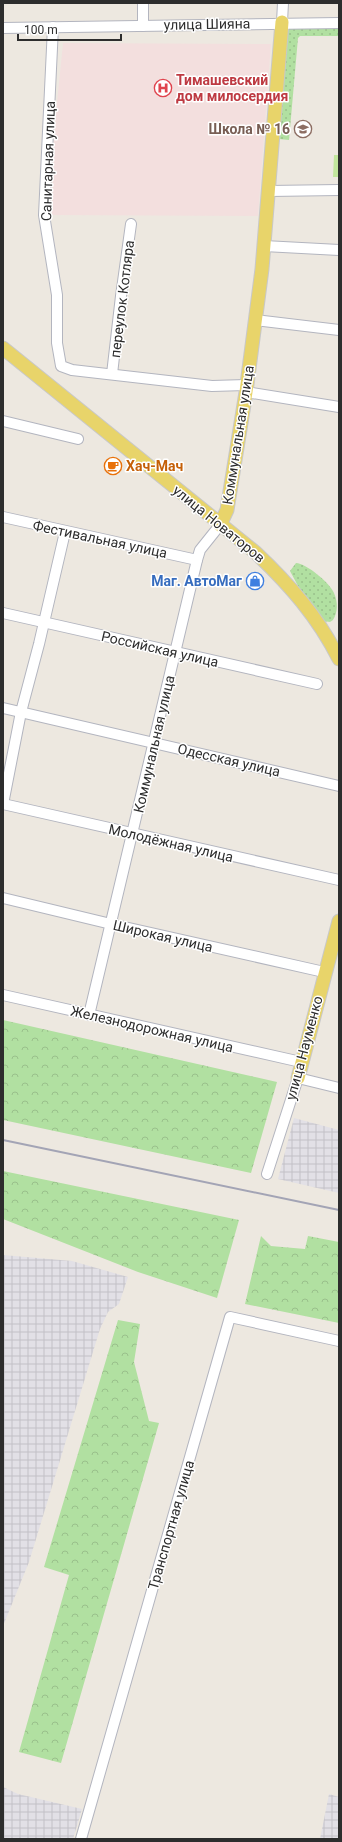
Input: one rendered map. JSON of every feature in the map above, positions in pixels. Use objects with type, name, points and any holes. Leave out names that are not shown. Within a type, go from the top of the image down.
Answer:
[{"type":"main road","name":"Коммунальная улица","points":[[220,525],[227,510],[255,320],[269,191],[282,22]]},
{"type":"main road","name":"улица Новаторов","points":[[3,348],[254,552],[294,591],[318,622],[339,659]]},
{"type":"main road","name":"улица Науменко","points":[[298,1078],[324,972],[339,921]]},
{"type":"street","points":[[142,3],[143,26]]},
{"type":"street","name":"Коммунальная улица","points":[[282,22],[283,3]]},
{"type":"street","name":"улица Шияна","points":[[3,28],[282,22],[339,23]]},
{"type":"street","name":"Санитарная улица","points":[[53,27],[44,215],[57,295],[57,343],[61,366]]},
{"type":"street","points":[[269,191],[339,190]]},
{"type":"street","name":"переулок Котляра","points":[[112,374],[121,296],[132,224]]},
{"type":"street","points":[[264,246],[339,250]]},
{"type":"street","points":[[255,320],[339,330]]},
{"type":"street","name":"переулок Котляра","points":[[61,366],[72,370],[212,386],[246,388],[339,407]]},
{"type":"street","points":[[3,422],[78,438]]},
{"type":"street","name":"Фестивальная улица","points":[[3,517],[65,532],[197,560]]},
{"type":"street","name":"Коммунальная улица","points":[[89,1015],[197,560],[200,550],[220,525]]},
{"type":"street","points":[[3,804],[21,712],[39,644],[65,532]]},
{"type":"street","name":"Российская улица","points":[[3,613],[317,684]]},
{"type":"street","name":"Одесская улица","points":[[3,708],[339,786]]},
{"type":"street","name":"Молодёжная улица","points":[[3,804],[339,880]]},
{"type":"street","name":"Широкая улица","points":[[3,898],[324,972]]},
{"type":"street","name":"Железнодорожная улица","points":[[3,995],[301,1062]]},
{"type":"street","points":[[298,1078],[339,1088]]},
{"type":"street","name":"улица Науменко","points":[[267,1174],[298,1078]]},
{"type":"street","name":"Транспортная улица","points":[[81,1839],[230,1317],[339,1341]]},
{"type":"shaded area","name":"Тимашевский дом милосердия","points":[[63,43],[271,44],[258,216],[52,215],[54,132]]},
{"type":"shaded area","points":[[294,1118],[339,1130],[339,1193],[278,1179]]},
{"type":"shaded area","points":[[3,1255],[72,1261],[128,1277],[119,1304],[108,1312],[100,1329],[29,1562],[3,1626]]},
{"type":"shaded area","points":[[3,1787],[18,1794],[82,1809],[73,1839],[3,1839]]},
{"type":"shaded area","points":[[329,1794],[339,1797],[339,1839],[320,1839]]},
{"type":"green space","points":[[339,26],[339,36],[300,36],[298,38],[289,140],[279,139],[287,29],[289,27]]},
{"type":"green space","points":[[334,155],[339,155],[339,177],[333,177]]},
{"type":"green space","points":[[296,563],[306,566],[312,570],[332,589],[337,607],[335,617],[330,622],[323,621],[298,586],[290,571]]},
{"type":"green space","points":[[3,1020],[277,1082],[251,1173],[3,1120]]},
{"type":"green space","points":[[3,1171],[239,1220],[217,1298],[138,1272],[3,1219]]},
{"type":"green space","points":[[261,1236],[271,1246],[305,1249],[308,1236],[339,1242],[339,1323],[245,1304]]},
{"type":"green space","points":[[118,1320],[140,1324],[134,1362],[149,1421],[159,1423],[61,1763],[19,1752],[69,1575],[44,1567]]},
{"type":"railway","points":[[3,1140],[339,1210]]},
{"type":"place","name":"Тимашевский дом милосердия","points":[[163,88]]},
{"type":"place","name":"Школа № 16","points":[[303,129]]},
{"type":"place","name":"Хач-Мач","points":[[113,466]]},
{"type":"place","name":"Маг. АвтоМаг","points":[[255,581]]}]
